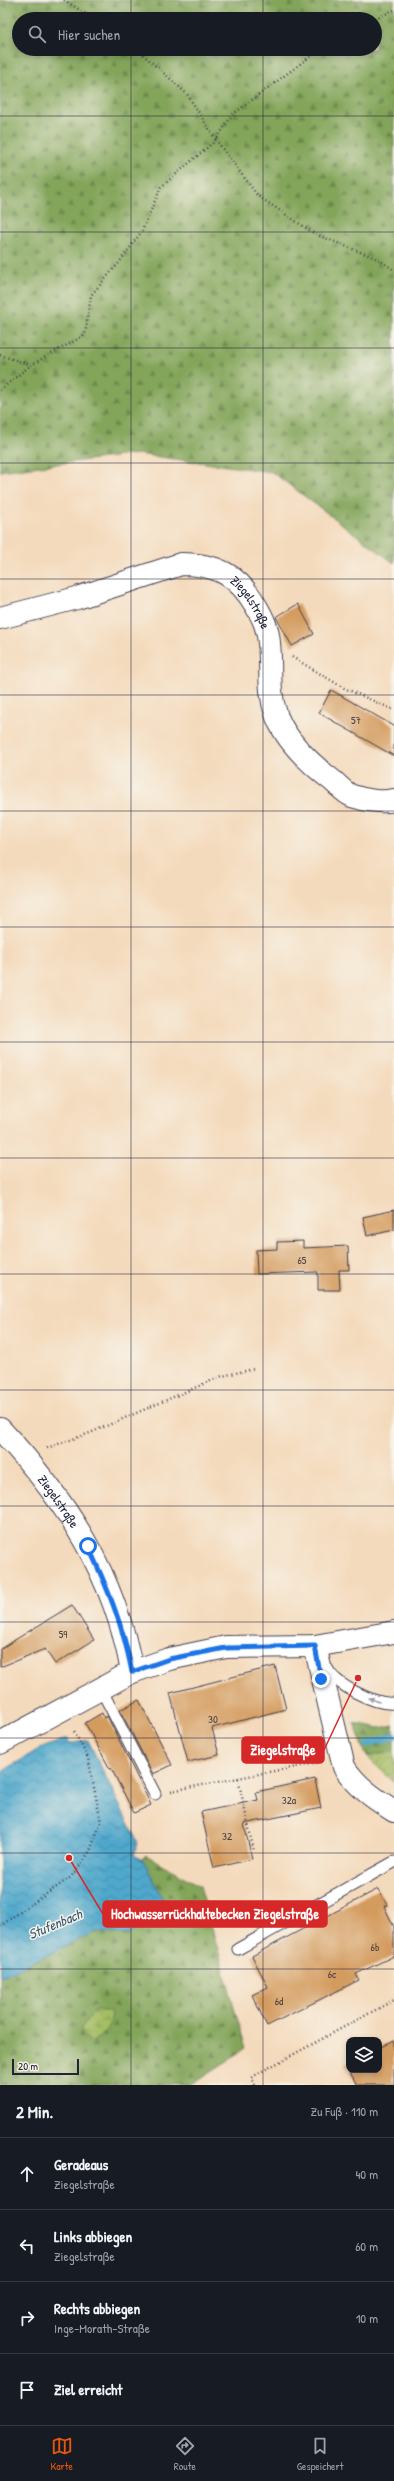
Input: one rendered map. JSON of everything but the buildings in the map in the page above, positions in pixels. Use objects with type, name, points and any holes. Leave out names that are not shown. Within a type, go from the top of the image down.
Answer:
[{"type":"street","name":"Ziegelstraße","points":[[0,618],[77,598],[182,564],[197,564],[216,569],[236,579],[250,597],[266,624],[270,643],[270,695],[278,720],[297,748],[324,775],[351,796],[385,802],[394,800]]},
{"type":"street","name":"Ziegelstraße","points":[[0,1429],[58,1497],[88,1546],[113,1602],[125,1636],[132,1672]]},
{"type":"street","points":[[0,1743],[132,1672],[169,1659],[226,1648],[315,1646],[394,1632]]},
{"type":"street","points":[[315,1646],[341,1758],[352,1779],[374,1798],[394,1811]]},
{"type":"lane","points":[[315,1646],[331,1677],[378,1702],[394,1703]]},
{"type":"lane","points":[[101,1689],[155,1794]]},
{"type":"lane","points":[[238,1949],[394,1862]]},
{"type":"path","points":[[64,0],[83,12]]},
{"type":"path","points":[[382,16],[394,10]]},
{"type":"path","points":[[145,56],[187,94],[216,140],[258,196],[315,234],[378,259],[394,270]]},
{"type":"path","points":[[0,390],[31,365],[85,335],[91,295],[119,263],[142,231],[161,187],[216,140],[232,115],[311,56]]},
{"type":"path","points":[[0,355],[31,365]]},
{"type":"path","points":[[270,643],[344,688],[394,710]]},
{"type":"path","points":[[40,1449],[54,1448],[222,1376],[254,1369]]},
{"type":"path","points":[[0,1926],[71,1877],[90,1851],[101,1822],[88,1758],[79,1742]]},
{"type":"path","points":[[155,1794],[341,1758]]},
{"type":"path","points":[[238,1778],[254,1852]]},
{"type":"path","points":[[255,2085],[252,2078],[256,2074],[394,2000]]},
{"type":"green space","points":[[0,0],[394,0],[394,563],[272,472],[137,454],[0,471]]},
{"type":"green space","points":[[354,1723],[380,1728],[394,1725],[394,1751],[367,1757]]},
{"type":"green space","points":[[394,1751],[394,1782],[367,1757]]},
{"type":"green space","points":[[146,1855],[200,1886],[246,2049],[190,2085],[0,2085],[0,1963],[132,1868]]},
{"type":"green space","points":[[95,2011],[110,2011],[111,2017],[109,2026],[105,2033],[92,2042],[83,2036],[81,2028]]},
{"type":"water","points":[[68,1738],[69,1744],[88,1740],[138,1843],[134,1855],[144,1861],[163,1900],[129,1935],[96,1932],[0,1977],[0,1773],[37,1750]]},
{"type":"waterway","name":"Stufenbach","points":[[368,1744],[394,1736]]},
{"type":"place","name":"Ziegelstraße","points":[[358,1678]]},
{"type":"place","name":"Hochwasserrückhaltebecken Ziegelstraße","points":[[69,1858]]},
{"type":"route","points":[[88,1546],[111,1595],[125,1636],[132,1672],[169,1659],[226,1648],[315,1646],[321,1679]]}]
